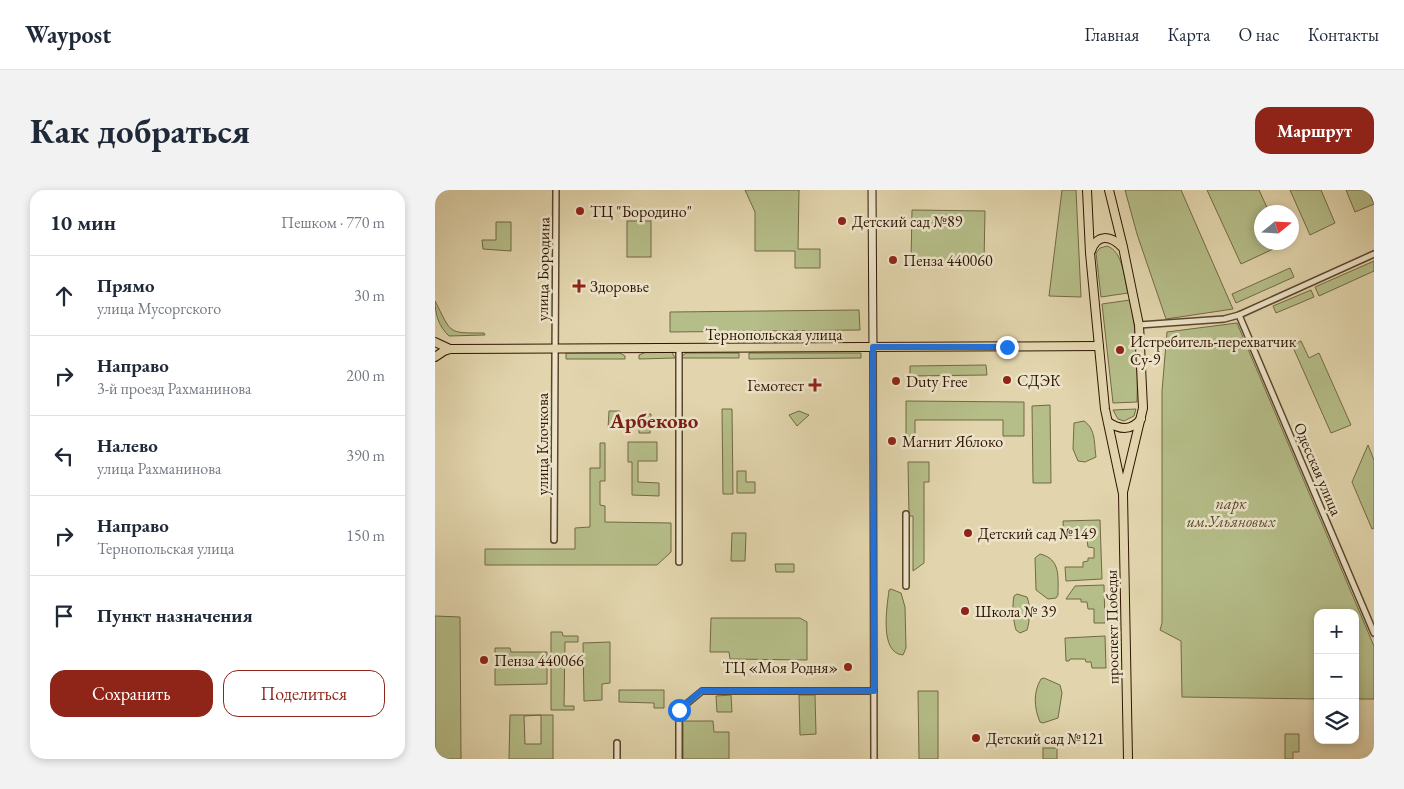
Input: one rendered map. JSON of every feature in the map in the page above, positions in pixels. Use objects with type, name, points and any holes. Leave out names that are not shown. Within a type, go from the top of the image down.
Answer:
[{"type":"main road","points":[[872,190],[873,347]]},
{"type":"main road","points":[[1087,190],[1090,253]]},
{"type":"main road","points":[[1109,190],[1123,247]]},
{"type":"main road","points":[[1090,253],[1094,243],[1102,239],[1111,238],[1123,247]]},
{"type":"main road","name":"проспект Победы","points":[[1123,247],[1139,325],[1143,408],[1123,494]]},
{"type":"main road","name":"проспект Победы","points":[[1090,253],[1105,408],[1123,494],[1128,759]]},
{"type":"main road","name":"Тернопольская улица","points":[[435,342],[450,349],[1099,346]]},
{"type":"main road","name":"Тернопольская улица","points":[[435,357],[450,349]]},
{"type":"main road","points":[[1108,422],[1117,428],[1126,429],[1136,425],[1142,418]]},
{"type":"street","name":"улица Бородина","points":[[554,349],[556,190]]},
{"type":"street","points":[[1139,325],[1239,315],[1374,254]]},
{"type":"street","name":"Одесская улица","points":[[1239,315],[1374,632]]},
{"type":"street","points":[[873,347],[874,759]]},
{"type":"street","points":[[679,348],[679,562]]},
{"type":"street","name":"улица Клочкова","points":[[554,349],[554,540]]},
{"type":"street","points":[[906,514],[906,586]]},
{"type":"street","points":[[679,759],[679,710],[701,691],[874,691]]},
{"type":"street","points":[[617,743],[617,759]]},
{"type":"green space","points":[[745,190],[799,190],[798,249],[820,249],[820,268],[795,268],[795,251],[755,251],[755,212]]},
{"type":"green space","points":[[1062,190],[1076,190],[1081,297],[1049,296]]},
{"type":"green space","points":[[1125,190],[1181,190],[1233,309],[1166,319],[1137,234]]},
{"type":"green space","points":[[1207,190],[1259,190],[1266,205],[1254,205],[1254,250],[1271,250],[1241,264]]},
{"type":"green space","points":[[1290,190],[1321,190],[1335,223],[1310,235],[1299,210],[1299,205],[1297,205]]},
{"type":"green space","points":[[1346,190],[1368,190],[1374,204],[1355,212]]},
{"type":"green space","points":[[912,210],[985,211],[984,263],[911,262]]},
{"type":"green space","points":[[627,221],[651,221],[651,257],[627,257]]},
{"type":"green space","points":[[496,222],[511,222],[511,251],[483,249],[482,240],[496,240]]},
{"type":"green space","points":[[1107,246],[1120,259],[1128,293],[1101,297],[1096,253],[1100,248]]},
{"type":"green space","points":[[1374,261],[1374,271],[1319,296],[1315,287]]},
{"type":"green space","points":[[1290,268],[1294,277],[1236,303],[1232,294]]},
{"type":"green space","points":[[1311,290],[1314,297],[1276,313],[1273,306]]},
{"type":"green space","points":[[1130,300],[1137,351],[1137,402],[1113,403],[1102,304]]},
{"type":"green space","points":[[435,301],[448,326],[452,329],[457,332],[484,333],[485,335],[449,336],[438,320]]},
{"type":"green space","points":[[859,310],[860,330],[670,332],[670,312]]},
{"type":"green space","name":"парк им.Ульяновых","points":[[1237,323],[1358,609],[1314,609],[1314,699],[1182,697],[1181,641],[1160,630],[1162,623],[1162,391],[1167,332]]},
{"type":"green space","points":[[1301,341],[1309,358],[1319,353],[1351,425],[1331,433],[1292,345]]},
{"type":"green space","points":[[646,352],[672,352],[675,358],[639,359],[639,355]]},
{"type":"green space","points":[[566,353],[620,353],[625,356],[625,359],[566,359]]},
{"type":"green space","points":[[686,353],[739,353],[739,358],[682,358]]},
{"type":"green space","points":[[749,353],[861,353],[861,358],[749,359]]},
{"type":"green space","points":[[986,365],[987,375],[910,376],[910,366]]},
{"type":"green space","points":[[906,401],[1024,402],[1024,436],[1003,436],[1003,420],[915,420],[915,439],[906,439]]},
{"type":"green space","points":[[1050,405],[1051,483],[1033,483],[1032,406]]},
{"type":"green space","points":[[722,409],[732,409],[733,494],[723,494]]},
{"type":"green space","points":[[1136,409],[1134,416],[1124,421],[1118,419],[1113,410]]},
{"type":"green space","points":[[609,411],[620,411],[620,429],[608,429]]},
{"type":"green space","points":[[799,411],[809,415],[797,426],[789,415]]},
{"type":"green space","points":[[639,414],[651,414],[650,433],[639,433]]},
{"type":"green space","points":[[1084,421],[1093,432],[1096,457],[1085,462],[1078,461],[1073,449],[1074,423]]},
{"type":"green space","points":[[628,442],[657,442],[657,461],[638,461],[638,482],[659,483],[659,496],[632,495],[632,462],[628,462]]},
{"type":"green space","points":[[600,443],[605,443],[605,481],[600,481],[600,505],[605,506],[605,522],[671,523],[671,552],[657,565],[485,565],[485,549],[575,549],[575,528],[590,527],[590,468],[600,468]]},
{"type":"green space","points":[[1368,445],[1374,460],[1374,528],[1372,529],[1352,482]]},
{"type":"green space","points":[[908,462],[929,462],[929,482],[924,482],[924,563],[913,571],[913,516],[909,516]]},
{"type":"green space","points":[[737,471],[746,471],[746,482],[755,482],[755,493],[737,493]]},
{"type":"green space","points":[[1100,520],[1102,579],[1066,581],[1065,567],[1083,567],[1083,562],[1088,561],[1088,558],[1094,558],[1094,548],[1088,547],[1087,540],[1082,540],[1082,538],[1064,538],[1063,521]]},
{"type":"green space","points":[[732,533],[746,533],[745,561],[731,561]]},
{"type":"green space","points":[[1040,554],[1047,556],[1055,564],[1058,582],[1058,595],[1056,598],[1048,599],[1036,590],[1035,558]]},
{"type":"green space","points":[[775,564],[794,564],[794,572],[776,572]]},
{"type":"green space","points":[[1104,585],[1105,623],[1094,623],[1094,609],[1088,609],[1087,602],[1081,602],[1081,599],[1066,599],[1075,586]]},
{"type":"green space","points":[[889,590],[901,593],[905,607],[906,648],[903,655],[895,652],[887,638],[886,618]]},
{"type":"green space","points":[[1017,594],[1027,597],[1030,609],[1027,630],[1020,633],[1016,630],[1013,613],[1014,596]]},
{"type":"green space","points":[[1359,611],[1374,646],[1374,699],[1359,699]]},
{"type":"green space","points":[[435,616],[460,617],[461,759],[435,759]]},
{"type":"green space","points":[[711,618],[800,618],[807,622],[807,660],[730,659],[729,652],[710,652]]},
{"type":"green space","points":[[551,632],[562,632],[563,636],[578,636],[578,642],[565,642],[564,706],[574,706],[574,710],[551,710]]},
{"type":"green space","points":[[1105,636],[1106,668],[1092,668],[1091,662],[1086,662],[1085,659],[1070,659],[1066,661],[1065,638]]},
{"type":"green space","points":[[610,642],[610,683],[602,684],[602,700],[584,701],[583,643]]},
{"type":"green space","points":[[495,648],[510,648],[511,652],[547,652],[547,684],[495,685]]},
{"type":"green space","points":[[1044,678],[1060,685],[1062,693],[1058,718],[1043,723],[1040,722],[1038,717],[1035,700],[1038,684]]},
{"type":"green space","points":[[619,690],[664,690],[664,708],[654,708],[654,703],[619,702]]},
{"type":"green space","points":[[918,691],[938,691],[938,759],[919,759]]},
{"type":"green space","points":[[731,695],[732,712],[717,712],[716,696]]},
{"type":"green space","points":[[799,695],[815,695],[816,734],[800,735]]},
{"type":"green space","points":[[510,715],[541,715],[553,715],[553,759],[509,759]],"holes":[[[541,715],[541,744],[525,744],[524,716]]]},
{"type":"green space","points":[[683,721],[713,721],[714,732],[729,732],[729,759],[683,759]]},
{"type":"green space","points":[[1285,734],[1299,734],[1299,752],[1293,752],[1293,759],[1285,759]]},
{"type":"green space","points":[[1043,748],[1057,748],[1057,759],[1043,759]]},
{"type":"place","name":"ТЦ \"Бородино\"","points":[[580,211]]},
{"type":"place","name":"Детский сад №89","points":[[842,221]]},
{"type":"place","name":"Пенза 440060","points":[[893,260]]},
{"type":"place","name":"Здоровье","points":[[579,286]]},
{"type":"place","name":"Истребитель-перехватчик Су-9","points":[[1120,350]]},
{"type":"place","name":"СДЭК","points":[[1007,380]]},
{"type":"place","name":"Duty Free","points":[[896,381]]},
{"type":"place","name":"Гемотест","points":[[815,385]]},
{"type":"place","name":"Магнит Яблоко","points":[[892,441]]},
{"type":"place","name":"Детский сад №149","points":[[968,533]]},
{"type":"place","name":"Школа № 39","points":[[965,611]]},
{"type":"place","name":"Пенза 440066","points":[[484,660]]},
{"type":"place","name":"ТЦ «Моя Родня»","points":[[848,667]]},
{"type":"place","name":"Детский сад №121","points":[[976,738]]},
{"type":"district","name":"Арбеково","points":[[654,420]]},
{"type":"route","points":[[679,710],[701,691],[874,691],[873,347],[1007,347]]}]
